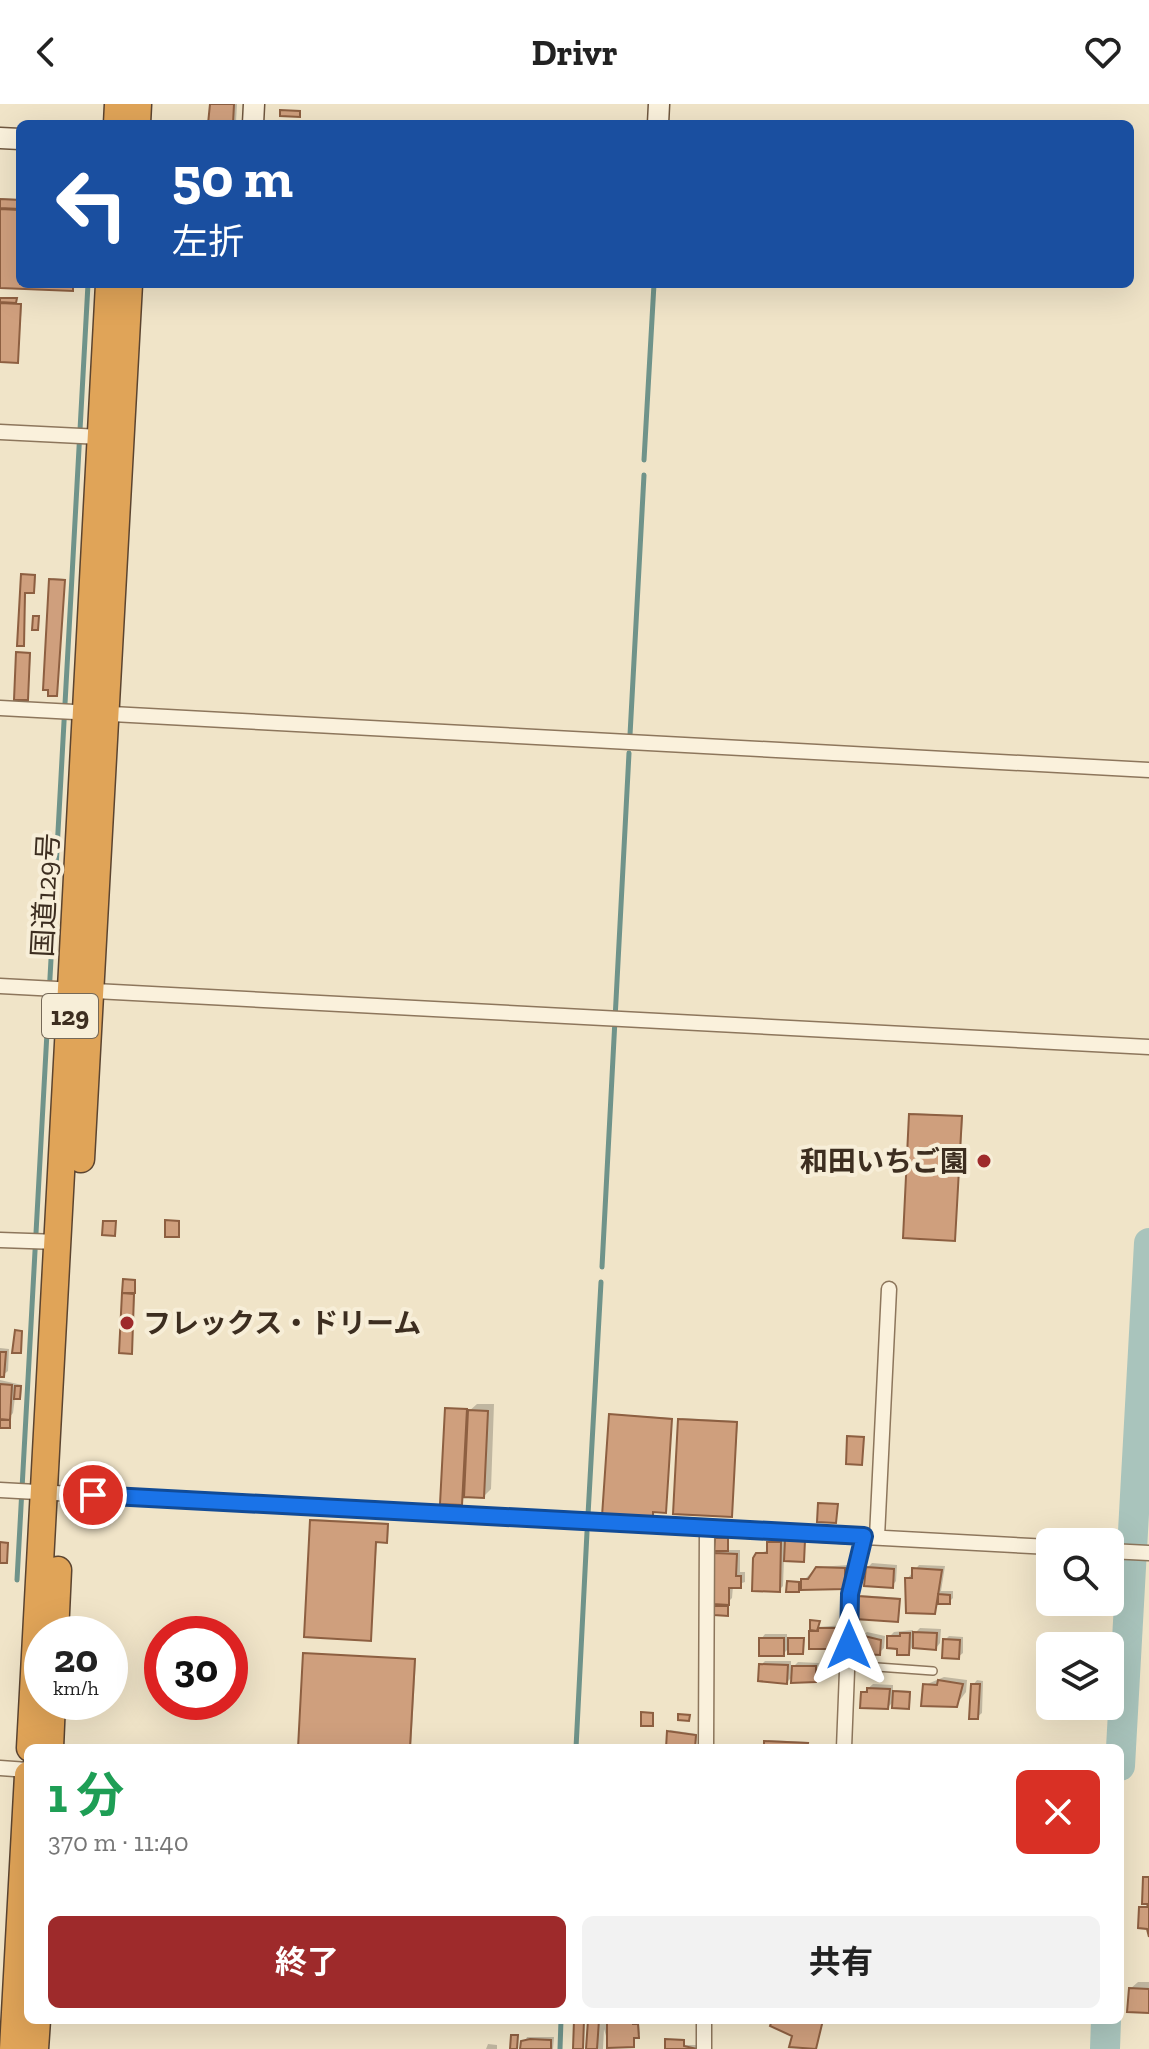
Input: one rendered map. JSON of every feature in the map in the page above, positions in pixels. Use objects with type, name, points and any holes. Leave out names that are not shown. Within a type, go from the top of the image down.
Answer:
[{"type":"highway","name":"国道129号","points":[[53,1616],[37,1492],[80,712],[86,436],[108,288]]},
{"type":"highway","name":"国道129号","points":[[80,712],[129,288]]},
{"type":"highway","name":"国道129号","points":[[30,1744],[43,1242],[64,989]]},
{"type":"highway","points":[[50,1744],[51,1720]]},
{"type":"highway","points":[[13,2049],[24,1840]]},
{"type":"highway","points":[[0,2047],[19,1925]]},
{"type":"highway","points":[[35,2049],[37,2024]]},
{"type":"highway","points":[[46,2024],[48,2049]]},
{"type":"street","points":[[0,432],[86,436]]},
{"type":"street","points":[[0,708],[1149,770]]},
{"type":"street","points":[[0,986],[1148,1047]]},
{"type":"street","points":[[0,1240],[43,1242]]},
{"type":"street","points":[[844,1744],[850,1594],[871,1536],[889,1289]]},
{"type":"street","points":[[0,1490],[1036,1546]]},
{"type":"street","points":[[706,1744],[707,1528]]},
{"type":"street","points":[[1124,1552],[1146,1553]]},
{"type":"street","points":[[0,1768],[24,1771]]},
{"type":"street","points":[[704,2024],[704,2049]]},
{"type":"lane","points":[[849,1665],[933,1671]]},
{"type":"building","points":[[210,104],[234,104],[233,120],[208,120]]},
{"type":"building","points":[[280,110],[300,111],[300,117],[280,116]]},
{"type":"building","points":[[0,199],[16,200],[16,209],[0,208]]},
{"type":"building","points":[[0,209],[16,210],[16,288],[73,288],[73,291],[0,288]]},
{"type":"building","points":[[0,298],[17,298],[16,303],[0,302]]},
{"type":"building","points":[[0,303],[21,304],[18,363],[0,362]]},
{"type":"building","points":[[21,574],[35,575],[34,593],[25,593],[24,646],[17,646]]},
{"type":"building","points":[[49,579],[65,580],[57,696],[48,696],[48,690],[43,690]]},
{"type":"building","points":[[33,616],[39,616],[38,630],[32,630]]},
{"type":"building","points":[[16,652],[30,653],[28,700],[14,700]]},
{"type":"building","points":[[909,1114],[962,1116],[955,1241],[903,1238]]},
{"type":"building","points":[[165,1220],[179,1221],[179,1237],[165,1237]]},
{"type":"building","points":[[103,1221],[116,1221],[115,1236],[102,1235]]},
{"type":"building","points":[[123,1279],[135,1280],[135,1293],[122,1293]]},
{"type":"building","name":"フレックス・ドリーム","points":[[122,1293],[134,1294],[132,1354],[119,1353]]},
{"type":"building","points":[[15,1330],[22,1331],[21,1353],[12,1353]]},
{"type":"building","points":[[0,1352],[6,1352],[4,1377],[0,1377]]},
{"type":"building","points":[[0,1384],[12,1385],[10,1420],[0,1419]]},
{"type":"building","points":[[15,1386],[21,1386],[20,1399],[14,1399]]},
{"type":"building","points":[[445,1408],[467,1409],[462,1505],[440,1504]]},
{"type":"building","points":[[468,1410],[488,1411],[484,1498],[464,1497]]},
{"type":"building","points":[[609,1414],[672,1419],[666,1513],[653,1512],[653,1519],[602,1516]]},
{"type":"building","points":[[678,1419],[737,1422],[732,1517],[673,1514]]},
{"type":"building","points":[[0,1420],[10,1420],[10,1428],[0,1428]]},
{"type":"building","points":[[847,1436],[864,1437],[862,1465],[846,1464]]},
{"type":"building","points":[[818,1503],[838,1504],[836,1523],[817,1522]]},
{"type":"building","points":[[310,1520],[388,1524],[387,1543],[376,1542],[371,1641],[304,1637]]},
{"type":"building","points":[[715,1538],[728,1538],[728,1551],[714,1551]]},
{"type":"building","points":[[785,1539],[805,1540],[804,1562],[784,1561]]},
{"type":"building","points":[[0,1542],[8,1543],[7,1563],[0,1563]]},
{"type":"building","points":[[767,1542],[781,1542],[780,1592],[752,1591],[753,1558],[756,1553],[767,1553]]},
{"type":"building","points":[[714,1553],[737,1554],[736,1576],[741,1576],[741,1588],[729,1588],[729,1605],[713,1604]]},
{"type":"building","points":[[816,1567],[845,1568],[845,1589],[801,1590],[801,1579],[808,1579]]},
{"type":"building","points":[[866,1567],[894,1569],[893,1588],[864,1586]]},
{"type":"building","points":[[912,1568],[942,1570],[935,1614],[906,1613],[905,1578],[912,1578]]},
{"type":"building","points":[[787,1581],[799,1582],[799,1592],[786,1592]]},
{"type":"building","points":[[938,1594],[950,1595],[950,1604],[938,1604]]},
{"type":"building","points":[[857,1596],[900,1599],[898,1622],[855,1619]]},
{"type":"building","points":[[714,1606],[728,1606],[728,1616],[714,1615]]},
{"type":"building","points":[[810,1620],[820,1621],[817,1631],[810,1630]]},
{"type":"building","points":[[818,1628],[840,1628],[840,1649],[809,1649],[809,1631],[818,1631]]},
{"type":"building","points":[[913,1632],[937,1633],[936,1650],[913,1648]]},
{"type":"building","points":[[900,1633],[910,1633],[909,1655],[897,1655],[897,1649],[887,1648],[887,1636],[900,1636]]},
{"type":"building","points":[[860,1635],[881,1640],[880,1655],[861,1654]]},
{"type":"building","points":[[759,1638],[784,1638],[784,1656],[759,1656]]},
{"type":"building","points":[[788,1638],[804,1638],[803,1654],[788,1654]]},
{"type":"building","points":[[943,1639],[960,1640],[959,1659],[942,1658]]},
{"type":"building","points":[[303,1653],[415,1659],[410,1744],[298,1744]]},
{"type":"building","points":[[759,1664],[788,1665],[787,1684],[758,1681]]},
{"type":"building","points":[[792,1666],[816,1666],[816,1682],[791,1683]]},
{"type":"building","points":[[938,1680],[963,1684],[957,1707],[921,1706],[923,1684],[937,1685]]},
{"type":"building","points":[[971,1684],[980,1684],[978,1719],[969,1719]]},
{"type":"building","points":[[867,1688],[890,1689],[888,1709],[860,1708],[861,1692],[867,1692]]},
{"type":"building","points":[[893,1691],[910,1692],[909,1709],[892,1708]]},
{"type":"building","points":[[641,1712],[653,1713],[653,1726],[641,1726]]},
{"type":"building","points":[[678,1714],[690,1715],[689,1721],[678,1720]]},
{"type":"building","points":[[667,1731],[696,1735],[695,1744],[666,1744]]},
{"type":"building","points":[[764,1741],[808,1743],[808,1744],[764,1744]]},
{"type":"building","points":[[1143,1877],[1149,1877],[1149,1937],[1147,1929],[1138,1928],[1139,1907],[1147,1907],[1148,1904],[1142,1904]]},
{"type":"building","points":[[1129,1988],[1149,1989],[1149,2013],[1127,2012]]},
{"type":"building","points":[[574,2024],[584,2024],[583,2049],[573,2049]]},
{"type":"building","points":[[588,2024],[599,2024],[597,2049],[586,2049]]},
{"type":"building","points":[[607,2024],[638,2024],[639,2038],[634,2038],[634,2047],[607,2048]]},
{"type":"building","points":[[822,2024],[816,2049],[789,2047],[792,2036],[770,2026]]},
{"type":"building","points":[[511,2035],[518,2035],[517,2049],[510,2049]]},
{"type":"building","points":[[665,2039],[684,2040],[684,2046],[697,2049],[665,2049]]},
{"type":"building","points":[[551,2040],[551,2049],[520,2049],[521,2041]]},
{"type":"waterway","points":[[17,1580],[88,288]]},
{"type":"waterway","points":[[644,460],[654,288]]},
{"type":"waterway","points":[[630,735],[644,475]]},
{"type":"waterway","points":[[602,1267],[629,753]]},
{"type":"waterway","points":[[1121,1744],[1149,1243]]},
{"type":"waterway","points":[[588,1515],[601,1282]]},
{"type":"waterway","points":[[576,1744],[587,1532]]},
{"type":"waterway","points":[[560,2049],[561,2024]]},
{"type":"waterway","points":[[1105,2049],[1106,2024]]},
{"type":"place","name":"和田いちご園","points":[[984,1161]]},
{"type":"place","name":"フレックス・ドリーム","points":[[127,1323]]},
{"type":"route","points":[[93,1495],[864,1536],[850,1594],[849,1645]]}]
